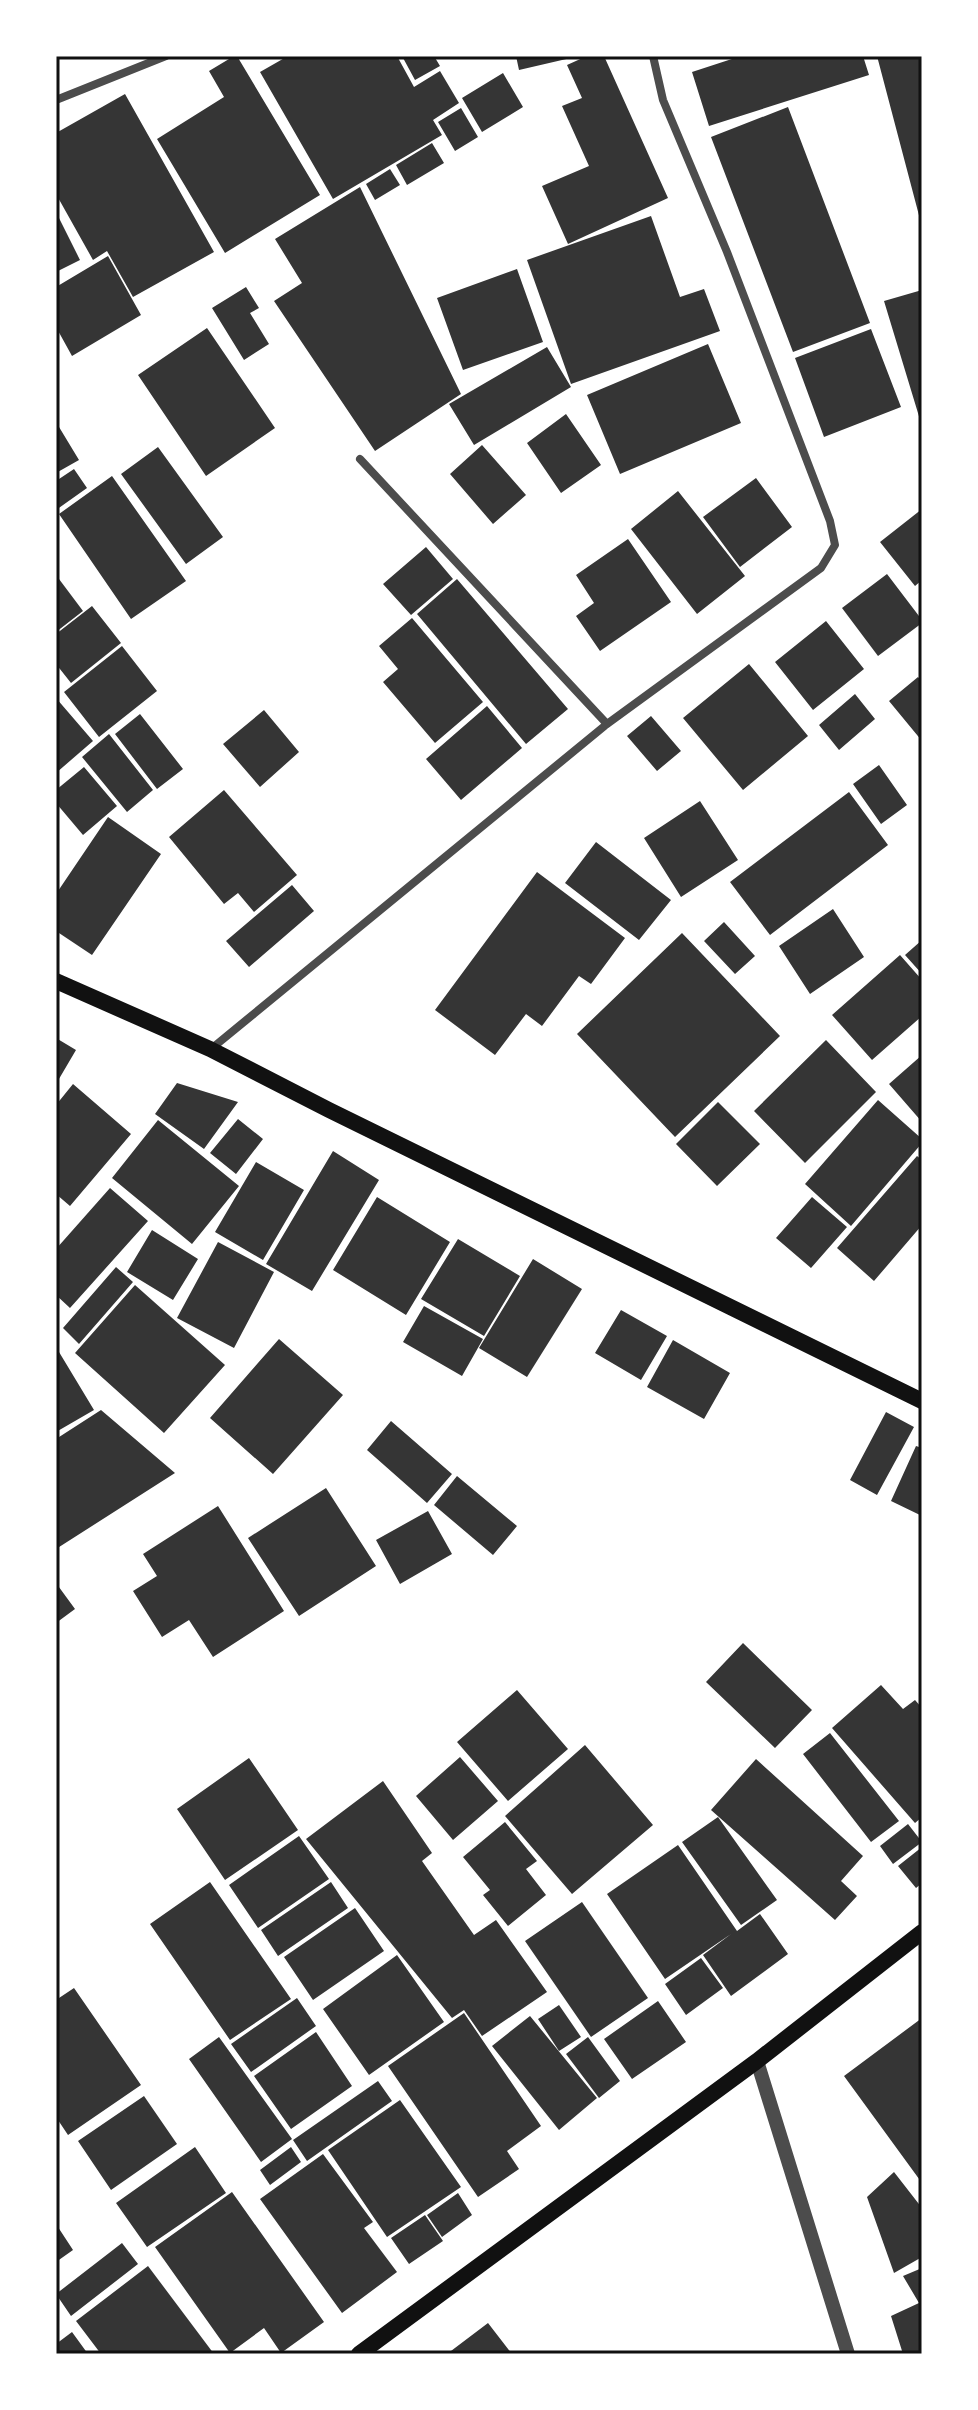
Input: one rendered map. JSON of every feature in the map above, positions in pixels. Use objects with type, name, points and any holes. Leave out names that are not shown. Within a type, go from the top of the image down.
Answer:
[{"type":"main road","points":[[56,981],[210,1049],[922,1401]]},
{"type":"main road","points":[[359,2354],[757,2061],[922,1932]]},
{"type":"street","points":[[56,100],[166,56]]},
{"type":"street","points":[[210,1049],[607,724],[821,568],[835,545],[830,521],[727,252],[663,100],[653,56]]},
{"type":"street","points":[[360,459],[607,724]]},
{"type":"street","points":[[757,2061],[848,2354]]},
{"type":"building","points":[[237,56],[320,195],[225,253],[157,139],[224,97],[209,71]]},
{"type":"building","points":[[288,56],[397,56],[414,87],[440,71],[459,103],[433,120],[442,135],[333,199],[260,72]]},
{"type":"building","points":[[402,56],[434,56],[440,66],[415,80]]},
{"type":"building","points":[[516,56],[575,56],[575,57],[519,70]]},
{"type":"building","points":[[587,56],[604,56],[668,198],[568,244],[542,186],[589,166],[562,106],[582,98],[567,65]]},
{"type":"building","points":[[741,56],[863,56],[869,75],[709,126],[692,72]]},
{"type":"building","points":[[877,56],[922,56],[921,223]]},
{"type":"building","points":[[503,73],[523,107],[482,132],[462,98]]},
{"type":"building","points":[[125,94],[214,252],[133,297],[107,251],[93,260],[56,194],[56,133]]},
{"type":"building","points":[[788,107],[870,323],[793,352],[711,137]]},
{"type":"building","points":[[461,108],[478,137],[455,151],[438,122]]},
{"type":"building","points":[[432,143],[444,163],[407,185],[396,165]]},
{"type":"building","points":[[390,169],[400,185],[375,200],[366,184]]},
{"type":"building","points":[[360,187],[461,394],[375,451],[274,301],[302,283],[275,239]]},
{"type":"building","points":[[56,212],[80,260],[56,272]]},
{"type":"building","points":[[651,216],[680,297],[704,289],[720,331],[571,384],[527,260]]},
{"type":"building","points":[[108,256],[141,315],[72,356],[56,327],[56,287]]},
{"type":"building","points":[[517,269],[543,342],[463,370],[437,298]]},
{"type":"building","points":[[246,287],[259,308],[250,313],[269,344],[244,360],[212,308]]},
{"type":"building","points":[[922,290],[922,423],[921,423],[884,301]]},
{"type":"building","points":[[207,328],[275,428],[206,476],[138,375]]},
{"type":"building","points":[[871,329],[901,407],[824,437],[795,358]]},
{"type":"building","points":[[708,344],[741,423],[620,474],[587,395]]},
{"type":"building","points":[[547,347],[571,387],[474,445],[449,404]]},
{"type":"building","points":[[566,414],[601,465],[561,493],[527,443]]},
{"type":"building","points":[[56,422],[79,460],[56,473]]},
{"type":"building","points":[[482,445],[526,495],[493,524],[450,474]]},
{"type":"building","points":[[158,447],[223,537],[186,564],[121,474]]},
{"type":"building","points":[[74,469],[87,488],[56,510],[56,481]]},
{"type":"building","points":[[112,476],[186,581],[131,619],[59,514]]},
{"type":"building","points":[[756,478],[792,527],[740,567],[703,517]]},
{"type":"building","points":[[678,491],[745,576],[697,614],[631,529]]},
{"type":"building","points":[[922,509],[922,580],[915,586],[880,542]]},
{"type":"building","points":[[628,539],[671,602],[600,651],[576,616],[594,603],[576,575]]},
{"type":"building","points":[[426,547],[453,579],[411,615],[383,584]]},
{"type":"building","points":[[887,574],[922,623],[878,656],[842,608]]},
{"type":"building","points":[[56,575],[83,611],[56,632]]},
{"type":"building","points":[[457,579],[568,709],[526,744],[417,614]]},
{"type":"building","points":[[92,606],[121,643],[71,683],[56,664],[56,634]]},
{"type":"building","points":[[412,618],[483,702],[435,743],[383,682],[398,669],[379,646]]},
{"type":"building","points":[[826,621],[864,669],[813,710],[775,662]]},
{"type":"building","points":[[122,646],[157,691],[99,737],[64,692]]},
{"type":"building","points":[[749,664],[808,736],[743,790],[683,718]]},
{"type":"building","points":[[918,677],[922,682],[922,741],[889,701]]},
{"type":"building","points":[[855,694],[875,719],[839,750],[819,725]]},
{"type":"building","points":[[56,698],[93,741],[56,773]]},
{"type":"building","points":[[487,706],[522,748],[461,800],[426,759]]},
{"type":"building","points":[[264,710],[299,752],[260,787],[223,744]]},
{"type":"building","points":[[140,714],[183,769],[157,789],[115,734]]},
{"type":"building","points":[[651,716],[681,751],[657,771],[627,736]]},
{"type":"building","points":[[109,734],[153,790],[127,812],[82,757]]},
{"type":"building","points":[[879,765],[907,805],[881,824],[853,784]]},
{"type":"building","points":[[84,767],[117,806],[83,835],[56,803],[56,790]]},
{"type":"building","points":[[224,790],[297,875],[254,912],[238,893],[224,904],[169,837]]},
{"type":"building","points":[[849,792],[888,845],[770,935],[730,882]]},
{"type":"building","points":[[700,801],[738,860],[681,897],[644,838]]},
{"type":"building","points":[[108,817],[161,854],[92,955],[56,931],[56,894]]},
{"type":"building","points":[[596,842],[671,900],[639,940],[565,883]]},
{"type":"building","points":[[537,872],[625,938],[591,984],[579,976],[542,1026],[526,1014],[495,1055],[435,1010]]},
{"type":"building","points":[[292,885],[314,911],[249,967],[226,941]]},
{"type":"building","points":[[833,909],[864,957],[810,994],[779,946]]},
{"type":"building","points":[[724,922],[755,956],[735,974],[704,941]]},
{"type":"building","points":[[682,933],[780,1036],[675,1137],[577,1034]]},
{"type":"building","points":[[922,940],[922,974],[905,955]]},
{"type":"building","points":[[900,955],[922,980],[922,1016],[872,1060],[832,1015]]},
{"type":"building","points":[[56,1038],[76,1050],[56,1084]]},
{"type":"building","points":[[826,1040],[876,1092],[805,1163],[754,1111]]},
{"type":"building","points":[[922,1055],[922,1122],[889,1084]]},
{"type":"building","points":[[177,1083],[238,1102],[204,1149],[155,1114]]},
{"type":"building","points":[[73,1084],[131,1134],[70,1206],[56,1194],[56,1105]]},
{"type":"building","points":[[878,1100],[922,1139],[922,1143],[851,1226],[805,1184]]},
{"type":"building","points":[[718,1102],[760,1144],[717,1186],[676,1144]]},
{"type":"building","points":[[238,1119],[263,1139],[236,1174],[210,1153]]},
{"type":"building","points":[[158,1120],[239,1186],[192,1244],[112,1178]]},
{"type":"building","points":[[333,1151],[379,1180],[312,1291],[266,1264]]},
{"type":"building","points":[[917,1156],[922,1160],[922,1225],[874,1281],[837,1248]]},
{"type":"building","points":[[256,1162],[304,1190],[263,1260],[215,1232]]},
{"type":"building","points":[[110,1188],[148,1221],[70,1308],[56,1295],[56,1249]]},
{"type":"building","points":[[377,1197],[450,1242],[406,1315],[333,1270]]},
{"type":"building","points":[[812,1197],[847,1227],[811,1268],[776,1238]]},
{"type":"building","points":[[152,1230],[198,1259],[173,1300],[127,1272]]},
{"type":"building","points":[[458,1239],[520,1276],[484,1336],[421,1299]]},
{"type":"building","points":[[218,1242],[274,1272],[234,1348],[177,1318]]},
{"type":"building","points":[[533,1259],[582,1289],[527,1377],[479,1348]]},
{"type":"building","points":[[116,1267],[133,1282],[79,1344],[63,1328]]},
{"type":"building","points":[[135,1285],[225,1365],[164,1433],[75,1353]]},
{"type":"building","points":[[424,1306],[483,1339],[462,1376],[403,1342]]},
{"type":"building","points":[[621,1310],[667,1336],[641,1380],[595,1353]]},
{"type":"building","points":[[279,1339],[343,1395],[273,1474],[210,1418]]},
{"type":"building","points":[[673,1340],[730,1373],[704,1419],[647,1387]]},
{"type":"building","points":[[56,1347],[94,1410],[56,1432]]},
{"type":"building","points":[[101,1410],[175,1473],[56,1549],[56,1439]]},
{"type":"building","points":[[886,1412],[914,1427],[877,1495],[850,1480]]},
{"type":"building","points":[[391,1421],[452,1474],[427,1503],[367,1450]]},
{"type":"building","points":[[916,1446],[922,1448],[922,1516],[891,1501]]},
{"type":"building","points":[[457,1476],[517,1526],[493,1555],[434,1505]]},
{"type":"building","points":[[326,1488],[376,1566],[299,1616],[248,1538]]},
{"type":"building","points":[[218,1506],[284,1611],[213,1657],[189,1620],[162,1637],[133,1591],[157,1576],[143,1554]]},
{"type":"building","points":[[428,1511],[452,1554],[400,1584],[376,1540]]},
{"type":"building","points":[[56,1583],[75,1609],[56,1623]]},
{"type":"building","points":[[743,1643],[812,1710],[775,1748],[706,1682]]},
{"type":"building","points":[[881,1685],[903,1709],[915,1700],[922,1708],[922,1817],[915,1823],[832,1728]]},
{"type":"building","points":[[517,1690],[568,1749],[508,1801],[457,1742]]},
{"type":"building","points":[[830,1733],[899,1821],[871,1842],[803,1754]]},
{"type":"building","points":[[585,1745],[653,1825],[572,1894],[505,1816]]},
{"type":"building","points":[[460,1757],[498,1801],[453,1840],[416,1796]]},
{"type":"building","points":[[249,1758],[298,1830],[225,1880],[177,1809]]},
{"type":"building","points":[[756,1759],[863,1856],[841,1881],[857,1896],[835,1920],[711,1810]]},
{"type":"building","points":[[383,1781],[432,1853],[422,1861],[474,1935],[496,1920],[547,1992],[482,2036],[464,2010],[452,2018],[306,1839]]},
{"type":"building","points":[[718,1817],[777,1900],[741,1925],[682,1842]]},
{"type":"building","points":[[505,1822],[537,1861],[526,1869],[546,1895],[508,1926],[483,1895],[490,1890],[463,1857]]},
{"type":"building","points":[[908,1824],[922,1842],[893,1864],[880,1846]]},
{"type":"building","points":[[299,1836],[329,1879],[258,1928],[229,1885]]},
{"type":"building","points":[[678,1845],[737,1931],[760,1914],[788,1954],[731,1996],[703,1955],[731,1934],[665,1979],[607,1894]]},
{"type":"building","points":[[922,1847],[922,1883],[916,1888],[898,1866]]},
{"type":"building","points":[[210,1882],[291,1999],[230,2040],[150,1924]]},
{"type":"building","points":[[331,1882],[348,1908],[278,1956],[261,1930]]},
{"type":"building","points":[[582,1902],[648,1998],[591,2037],[525,1941]]},
{"type":"building","points":[[355,1908],[384,1951],[313,2000],[284,1957]]},
{"type":"building","points":[[397,1955],[444,2022],[369,2075],[323,2009]]},
{"type":"building","points":[[701,1958],[723,1988],[686,2015],[665,1984]]},
{"type":"building","points":[[74,1988],[141,2085],[68,2135],[56,2117],[56,2000]]},
{"type":"building","points":[[297,1998],[316,2026],[251,2072],[231,2044]]},
{"type":"building","points":[[658,2001],[686,2042],[632,2079],[604,2039]]},
{"type":"building","points":[[559,2005],[581,2037],[559,2051],[538,2019]]},
{"type":"building","points":[[464,2013],[541,2126],[507,2151],[519,2169],[478,2197],[388,2066]]},
{"type":"building","points":[[530,2016],[597,2098],[559,2130],[492,2046]]},
{"type":"building","points":[[922,2018],[922,2183],[844,2076]]},
{"type":"building","points":[[316,2032],[352,2086],[291,2129],[254,2076]]},
{"type":"building","points":[[219,2037],[292,2139],[261,2162],[189,2059]]},
{"type":"building","points":[[588,2037],[620,2081],[599,2098],[566,2054]]},
{"type":"building","points":[[378,2081],[392,2101],[307,2161],[293,2140]]},
{"type":"building","points":[[144,2096],[177,2144],[111,2190],[78,2141]]},
{"type":"building","points":[[400,2100],[461,2187],[387,2237],[328,2150]]},
{"type":"building","points":[[195,2147],[226,2193],[147,2247],[116,2203]]},
{"type":"building","points":[[291,2147],[301,2162],[270,2185],[260,2170]]},
{"type":"building","points":[[323,2154],[373,2222],[364,2228],[397,2272],[342,2313],[260,2199]]},
{"type":"building","points":[[894,2172],[922,2208],[922,2257],[894,2273],[867,2197]]},
{"type":"building","points":[[232,2192],[324,2322],[281,2353],[264,2328],[230,2353],[155,2247]]},
{"type":"building","points":[[458,2193],[472,2215],[442,2237],[427,2215]]},
{"type":"building","points":[[425,2215],[443,2241],[409,2264],[391,2238]]},
{"type":"building","points":[[56,2224],[73,2250],[56,2262]]},
{"type":"building","points":[[122,2243],[138,2264],[71,2316],[56,2294]]},
{"type":"building","points":[[148,2266],[214,2354],[101,2354],[76,2321]]},
{"type":"building","points":[[922,2268],[922,2354],[903,2354],[891,2316],[919,2303],[903,2276]]},
{"type":"building","points":[[488,2323],[512,2354],[447,2354]]},
{"type":"building","points":[[72,2332],[88,2354],[56,2354],[56,2344]]}]
